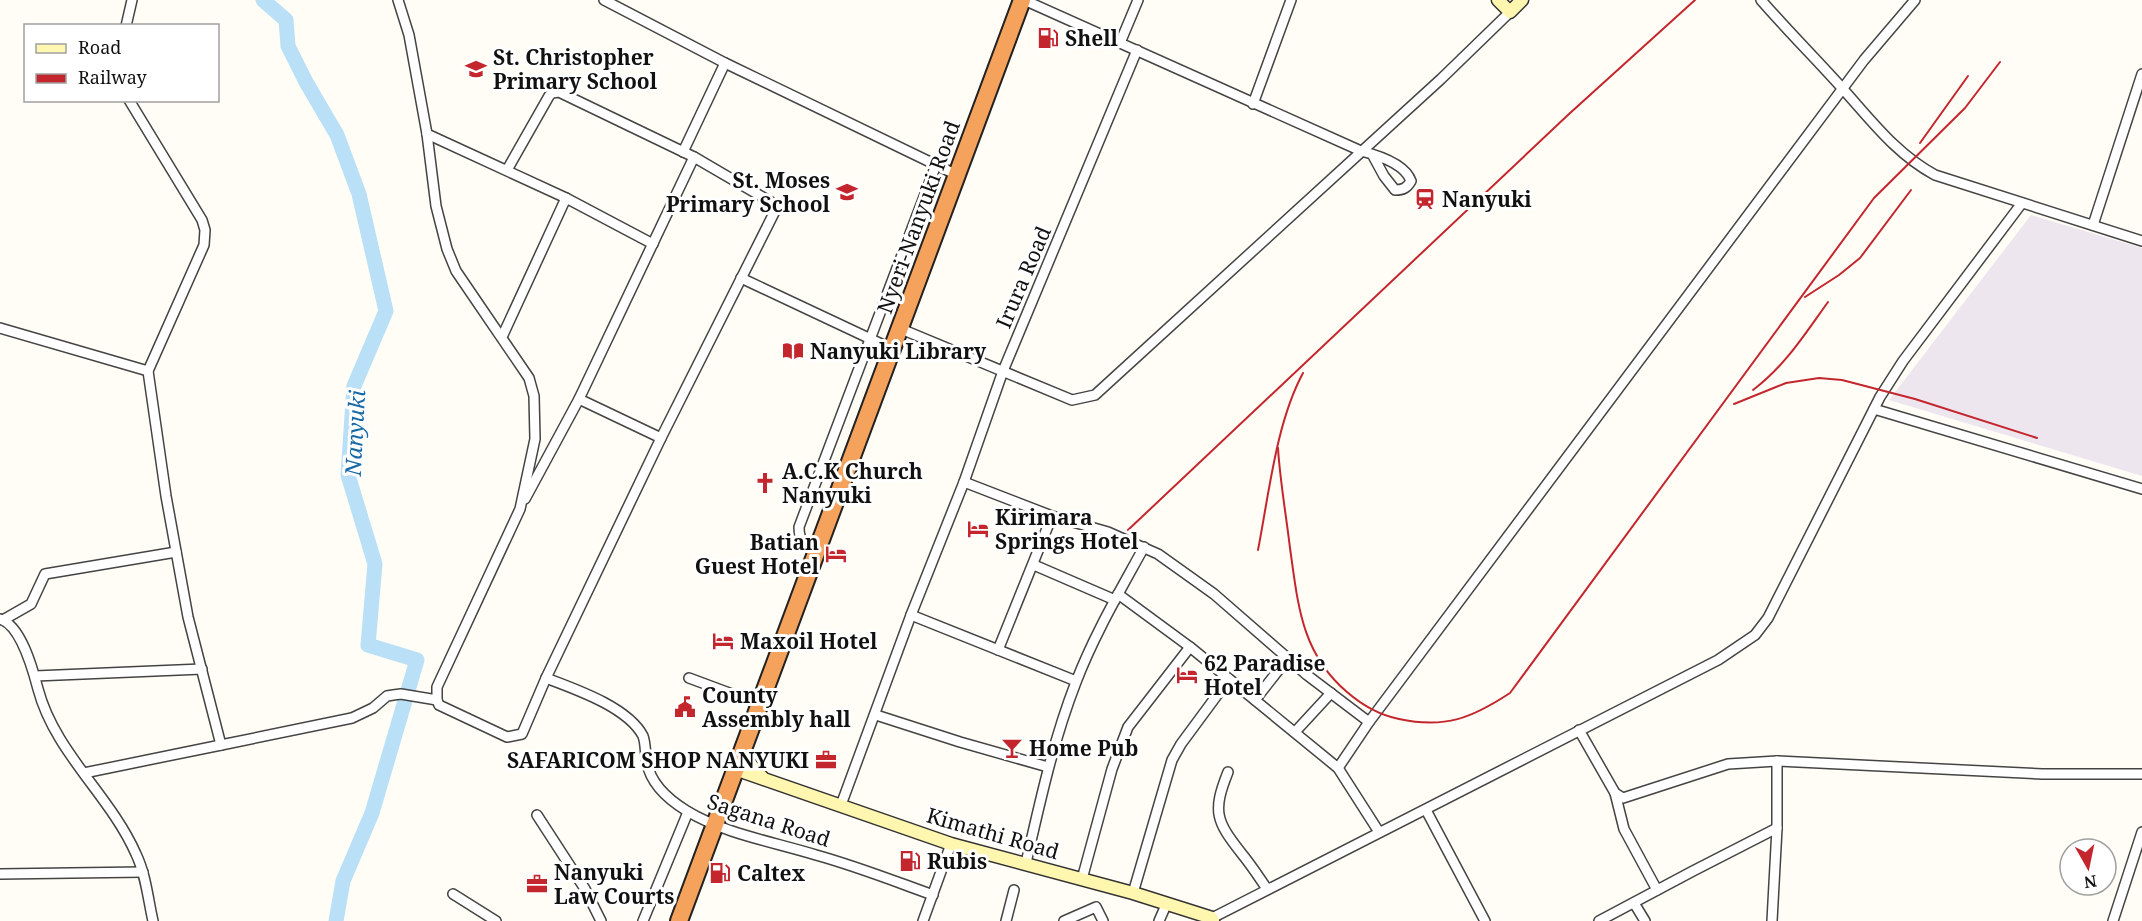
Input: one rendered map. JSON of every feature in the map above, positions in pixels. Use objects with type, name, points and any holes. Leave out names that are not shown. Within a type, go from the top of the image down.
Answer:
[{"type":"highway","name":"Nyeri-Nanyuki Road","points":[[679,921],[1023,0]]},
{"type":"street","points":[[126,24],[132,0]]},
{"type":"street","points":[[398,0],[409,35],[427,134],[436,207],[447,249],[456,271],[529,378],[534,396],[535,439],[520,509]]},
{"type":"street","points":[[604,0],[725,63],[957,175]]},
{"type":"street","points":[[1023,0],[1253,104],[1372,154]]},
{"type":"street","points":[[1120,43],[1138,0]]},
{"type":"street","points":[[1253,104],[1290,0]]},
{"type":"street","points":[[1498,0],[1509,12]]},
{"type":"street","points":[[901,329],[1072,400],[1095,395],[1441,79],[1522,0]]},
{"type":"street","points":[[1761,0],[1899,150],[1918,165],[1935,175],[2142,241]]},
{"type":"street","points":[[1338,768],[1369,722],[1864,60],[1915,0]]},
{"type":"street","name":"Irura Road","points":[[841,806],[876,715],[881,694],[964,482],[1003,371],[1137,50]]},
{"type":"street","points":[[683,152],[725,63]]},
{"type":"street","points":[[2094,225],[2142,74]]},
{"type":"street","points":[[507,170],[544,104],[555,92],[683,152],[694,158],[749,188],[774,205],[775,211],[661,438],[546,678],[522,734],[513,738],[439,705],[437,687],[520,509],[579,399],[694,158]]},
{"type":"street","points":[[130,102],[202,220],[205,230],[204,246],[148,371],[188,616],[221,745]]},
{"type":"street","points":[[427,134],[566,198],[653,244]]},
{"type":"street","points":[[818,549],[803,544],[800,539],[799,526],[936,165]]},
{"type":"street","points":[[502,337],[566,198]]},
{"type":"street","points":[[1213,920],[1268,889],[1718,660],[1755,635],[1773,608],[1874,409],[1904,361],[2022,203]]},
{"type":"street","points":[[906,247],[928,255]]},
{"type":"street","points":[[741,278],[892,350]]},
{"type":"street","points":[[0,328],[148,371]]},
{"type":"street","points":[[579,399],[661,438]]},
{"type":"street","points":[[1874,409],[2142,489]]},
{"type":"street","points":[[964,482],[1052,516],[1108,532],[1158,554],[1214,594],[1288,658],[1369,722]]},
{"type":"street","points":[[998,650],[1052,516]]},
{"type":"street","points":[[1026,863],[1048,767],[1076,681],[1144,547]]},
{"type":"street","points":[[153,921],[143,872],[128,839],[51,726],[35,676],[16,631],[1,620],[31,604],[45,574],[176,552]]},
{"type":"street","points":[[1034,565],[1117,597],[1190,647],[1338,768],[1379,832]]},
{"type":"street","points":[[911,615],[1076,681]]},
{"type":"street","points":[[1082,879],[1112,769],[1128,728],[1190,647]]},
{"type":"street","points":[[1255,700],[1288,658]]},
{"type":"street","points":[[35,676],[202,669]]},
{"type":"street","name":"Sagana Road","points":[[546,678],[605,702],[624,716],[643,737],[649,772],[653,780],[669,799],[688,812],[716,824],[842,862],[933,895]]},
{"type":"street","points":[[689,678],[759,704]]},
{"type":"street","points":[[1133,893],[1172,760],[1180,744],[1229,679]]},
{"type":"street","points":[[1295,732],[1331,693]]},
{"type":"street","points":[[84,772],[352,718],[373,708],[387,696],[401,694],[437,700]]},
{"type":"street","points":[[876,715],[1048,767]]},
{"type":"street","points":[[1579,730],[1615,793],[1624,829],[1657,890]]},
{"type":"street","name":"Kimathi Road","points":[[738,761],[762,777],[951,844],[1133,893],[1213,920]]},
{"type":"street","points":[[1615,793],[1623,798],[1630,797],[1649,788],[1728,764],[1777,761],[2053,775],[2142,774]]},
{"type":"street","points":[[1772,921],[1777,828],[1777,761]]},
{"type":"street","points":[[1228,772],[1219,800],[1219,816],[1224,831],[1268,889]]},
{"type":"street","points":[[1426,810],[1485,921]]},
{"type":"street","points":[[643,921],[688,812]]},
{"type":"street","points":[[537,815],[585,889],[601,921]]},
{"type":"street","points":[[1599,921],[1777,828]]},
{"type":"street","points":[[2113,921],[2142,832]]},
{"type":"street","points":[[923,921],[951,844]]},
{"type":"street","points":[[0,874],[143,872]]},
{"type":"street","points":[[998,921],[1007,919],[1014,890]]},
{"type":"street","points":[[453,894],[496,921]]},
{"type":"street","points":[[1634,903],[1645,921]]},
{"type":"street","points":[[1160,921],[1166,905]]},
{"type":"street","points":[[1064,921],[1096,907],[1103,921]]},
{"type":"shaded area","points":[[2031,215],[2142,248],[2142,476],[1889,400]]},
{"type":"waterway","name":"Nanyuki","points":[[263,0],[286,20],[288,46],[337,135],[359,194],[386,311],[354,386],[348,475],[375,564],[368,645],[417,660],[372,813],[343,881],[336,921]]},
{"type":"railway","points":[[1128,530],[1569,114],[1695,0]]},
{"type":"railway","points":[[1278,448],[1299,608],[1311,644],[1332,677],[1365,705],[1399,719],[1415,722],[1444,722],[1483,709],[1510,693],[1874,198],[1965,108],[2000,62]]},
{"type":"railway","points":[[1920,143],[1968,76]]},
{"type":"railway","points":[[1805,297],[1860,258],[1911,190]]},
{"type":"railway","points":[[1753,390],[1785,360],[1828,302]]},
{"type":"railway","points":[[1258,550],[1280,436],[1286,414],[1303,373]]},
{"type":"railway","points":[[1734,404],[1786,383],[1819,378],[1842,380],[1915,399],[2037,438]]},
{"type":"place","name":"Shell","points":[[1048,38]]},
{"type":"place","name":"St. Christopher Primary School","points":[[476,69]]},
{"type":"place","name":"St. Moses Primary School","points":[[847,192]]},
{"type":"place","name":"Nanyuki","points":[[1425,199]]},
{"type":"place","name":"Nanyuki Library","points":[[793,351]]},
{"type":"place","name":"A.C.K Church Nanyuki","points":[[765,483]]},
{"type":"place","name":"Kirimara Springs Hotel","points":[[978,529]]},
{"type":"place","name":"Batian Guest Hotel","points":[[836,554]]},
{"type":"place","name":"Maxoil Hotel","points":[[723,641]]},
{"type":"place","name":"62 Paradise Hotel","points":[[1187,675]]},
{"type":"place","name":"County Assembly hall","points":[[685,707]]},
{"type":"place","name":"Home Pub","points":[[1012,748]]},
{"type":"place","name":"SAFARICOM SHOP NANYUKI","points":[[826,760]]},
{"type":"place","name":"Rubis","points":[[910,861]]},
{"type":"place","name":"Caltex","points":[[720,873]]},
{"type":"place","name":"Nanyuki Law Courts","points":[[537,884]]}]
